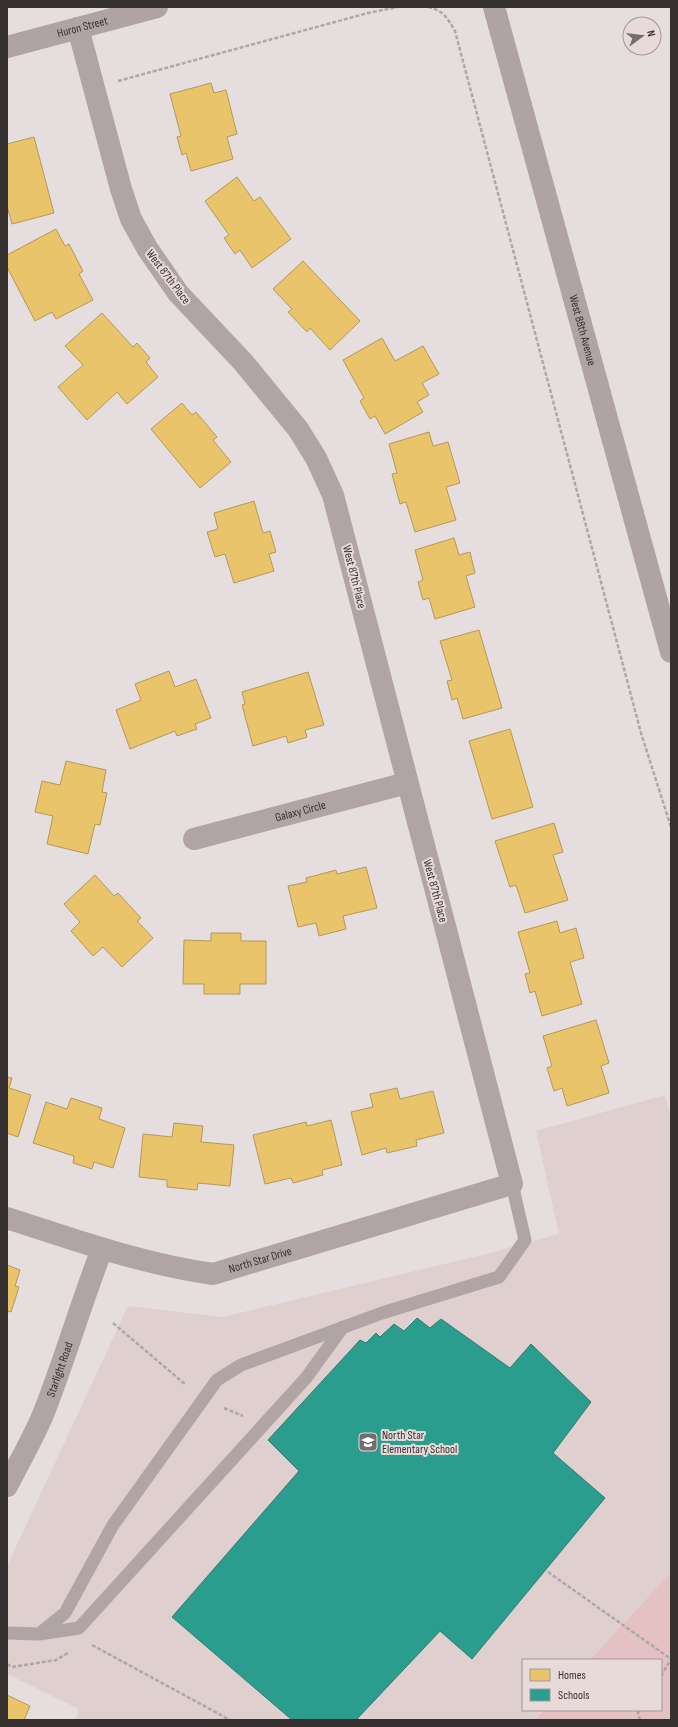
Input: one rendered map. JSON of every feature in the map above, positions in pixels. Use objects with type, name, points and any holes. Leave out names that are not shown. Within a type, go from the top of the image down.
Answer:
[{"type":"main road","name":"Huron Street","points":[[7,47],[157,7]]},
{"type":"main road","name":"West 88th Avenue","points":[[494,7],[671,652]]},
{"type":"street","name":"West 87th Place","points":[[78,28],[121,189],[131,219],[147,248],[178,293],[243,362],[298,429],[316,458],[333,495],[512,1184]]},
{"type":"street","name":"Galaxy Circle","points":[[194,839],[407,782]]},
{"type":"street","name":"North Star Drive","points":[[7,1218],[102,1249],[181,1269],[213,1274],[512,1184]]},
{"type":"street","name":"Starlight Road","points":[[7,1486],[46,1408],[88,1284],[102,1249]]},
{"type":"lane","points":[[39,1634],[65,1613],[113,1525],[217,1380],[241,1365],[343,1327],[382,1313],[499,1277],[525,1240],[512,1184]]},
{"type":"lane","points":[[7,1633],[39,1634],[79,1628],[306,1378],[343,1327]]},
{"type":"path","points":[[94,88],[368,13],[398,7]]},
{"type":"path","points":[[428,7],[435,8],[445,14],[455,31],[641,733],[671,827]]},
{"type":"path","points":[[113,1324],[203,1399],[263,1425]]},
{"type":"path","points":[[548,1572],[671,1659],[662,1674]]},
{"type":"path","points":[[86,1642],[230,1720]]},
{"type":"shaded area","name":"North Star Elementary School","points":[[665,1095],[671,1116],[671,1572],[591,1659],[522,1659],[522,1711],[543,1711],[535,1720],[75,1720],[79,1709],[7,1674],[7,1566],[128,1306],[223,1317],[486,1254],[559,1234],[536,1131]]},
{"type":"shaded area","points":[[671,1572],[671,1720],[535,1720],[543,1711],[662,1711],[662,1659],[591,1659]]},
{"type":"building: Homes","points":[[211,83],[214,93],[226,90],[237,134],[227,137],[233,159],[191,171],[186,153],[182,155],[177,137],[181,136],[170,94]]},
{"type":"building: Homes","points":[[34,137],[54,213],[12,224],[7,206],[7,144]]},
{"type":"building: Homes","points":[[237,177],[254,201],[260,197],[291,239],[252,268],[240,250],[235,254],[224,238],[229,235],[205,201]]},
{"type":"building: Homes","points":[[56,229],[65,246],[69,244],[83,271],[79,274],[93,300],[56,319],[52,312],[35,321],[7,267],[7,255]]},
{"type":"building: Homes","points":[[303,261],[360,321],[330,350],[310,328],[307,332],[288,312],[292,309],[273,289]]},
{"type":"building: Homes","points":[[102,313],[133,347],[137,343],[150,358],[146,362],[158,377],[127,404],[117,392],[87,420],[58,387],[83,365],[65,346]]},
{"type":"building: Homes","points":[[382,338],[395,361],[423,346],[439,374],[422,383],[429,395],[417,402],[423,412],[385,434],[375,416],[370,419],[360,401],[364,398],[343,360]]},
{"type":"building: Homes","points":[[182,403],[192,415],[196,412],[217,437],[213,440],[231,462],[200,488],[151,429]]},
{"type":"building: Homes","points":[[429,432],[433,446],[448,442],[460,483],[446,487],[456,520],[415,532],[406,502],[400,504],[392,474],[397,473],[389,444]]},
{"type":"building: Homes","points":[[254,501],[263,533],[270,531],[276,552],[269,554],[274,571],[234,583],[225,554],[215,557],[207,532],[218,529],[214,513]]},
{"type":"building: Homes","points":[[454,538],[459,555],[470,552],[475,573],[466,576],[475,607],[435,619],[429,598],[423,600],[418,582],[423,580],[415,550]]},
{"type":"building: Homes","points":[[479,630],[502,708],[463,719],[457,698],[452,700],[447,681],[452,680],[440,641]]},
{"type":"building: Homes","points":[[169,671],[175,687],[196,679],[211,718],[195,724],[197,729],[177,736],[175,731],[130,749],[116,710],[141,700],[135,684]]},
{"type":"building: Homes","points":[[308,672],[324,725],[305,730],[307,737],[288,743],[286,736],[253,746],[242,705],[245,704],[242,692]]},
{"type":"building: Homes","points":[[510,729],[533,807],[492,819],[469,741]]},
{"type":"building: Homes","points":[[66,761],[106,770],[102,792],[107,793],[100,825],[95,824],[88,854],[47,844],[53,816],[35,812],[42,781],[60,785]]},
{"type":"building: Homes","points":[[554,823],[563,852],[553,855],[568,900],[525,913],[516,885],[510,887],[495,841]]},
{"type":"building: Homes","points":[[366,867],[377,908],[343,916],[346,929],[319,936],[316,923],[298,927],[288,886],[307,882],[306,878],[336,870],[337,874]]},
{"type":"building: Homes","points":[[95,875],[114,896],[118,893],[141,918],[137,921],[153,938],[122,967],[103,947],[93,956],[71,931],[80,922],[64,904]]},
{"type":"building: Homes","points":[[557,921],[560,933],[576,928],[584,958],[570,962],[582,1004],[542,1016],[535,991],[530,993],[525,974],[530,973],[518,932]]},
{"type":"building: Homes","points":[[211,933],[241,933],[241,941],[266,941],[266,984],[240,984],[240,994],[204,994],[204,984],[183,984],[184,940],[211,941]]},
{"type":"building: Homes","points":[[596,1020],[609,1063],[601,1066],[609,1093],[567,1106],[562,1088],[554,1091],[547,1068],[552,1066],[543,1036]]},
{"type":"building: Homes","points":[[7,1077],[12,1078],[9,1088],[31,1095],[18,1137],[7,1133]]},
{"type":"building: Homes","points":[[397,1088],[400,1099],[433,1091],[444,1133],[416,1140],[417,1146],[387,1153],[386,1148],[362,1155],[351,1112],[373,1107],[370,1094]]},
{"type":"building: Homes","points":[[71,1098],[102,1108],[99,1119],[125,1128],[113,1168],[94,1162],[92,1169],[73,1163],[74,1156],[33,1143],[46,1102],[67,1109]]},
{"type":"building: Homes","points":[[331,1120],[342,1165],[322,1170],[323,1175],[293,1183],[291,1178],[265,1184],[253,1135],[306,1122],[307,1126]]},
{"type":"building: Homes","points":[[174,1123],[203,1126],[201,1142],[234,1145],[230,1186],[198,1183],[197,1190],[167,1187],[167,1180],[139,1177],[143,1134],[172,1137]]},
{"type":"building: Homes","points":[[7,1265],[20,1270],[15,1286],[19,1287],[11,1312],[7,1311]]},
{"type":"building: Homes","points":[[7,1695],[30,1706],[24,1720],[7,1720]]},
{"type":"building: Schools","name":"North Star Elementary School","points":[[417,1318],[430,1328],[441,1319],[510,1368],[531,1344],[591,1402],[553,1453],[605,1498],[472,1659],[440,1631],[356,1720],[292,1720],[172,1617],[299,1471],[268,1440],[360,1340],[366,1343],[376,1333],[380,1337],[394,1324],[404,1331]]},
{"type":"place","name":"North Star Elementary School","points":[[368,1442]]}]
